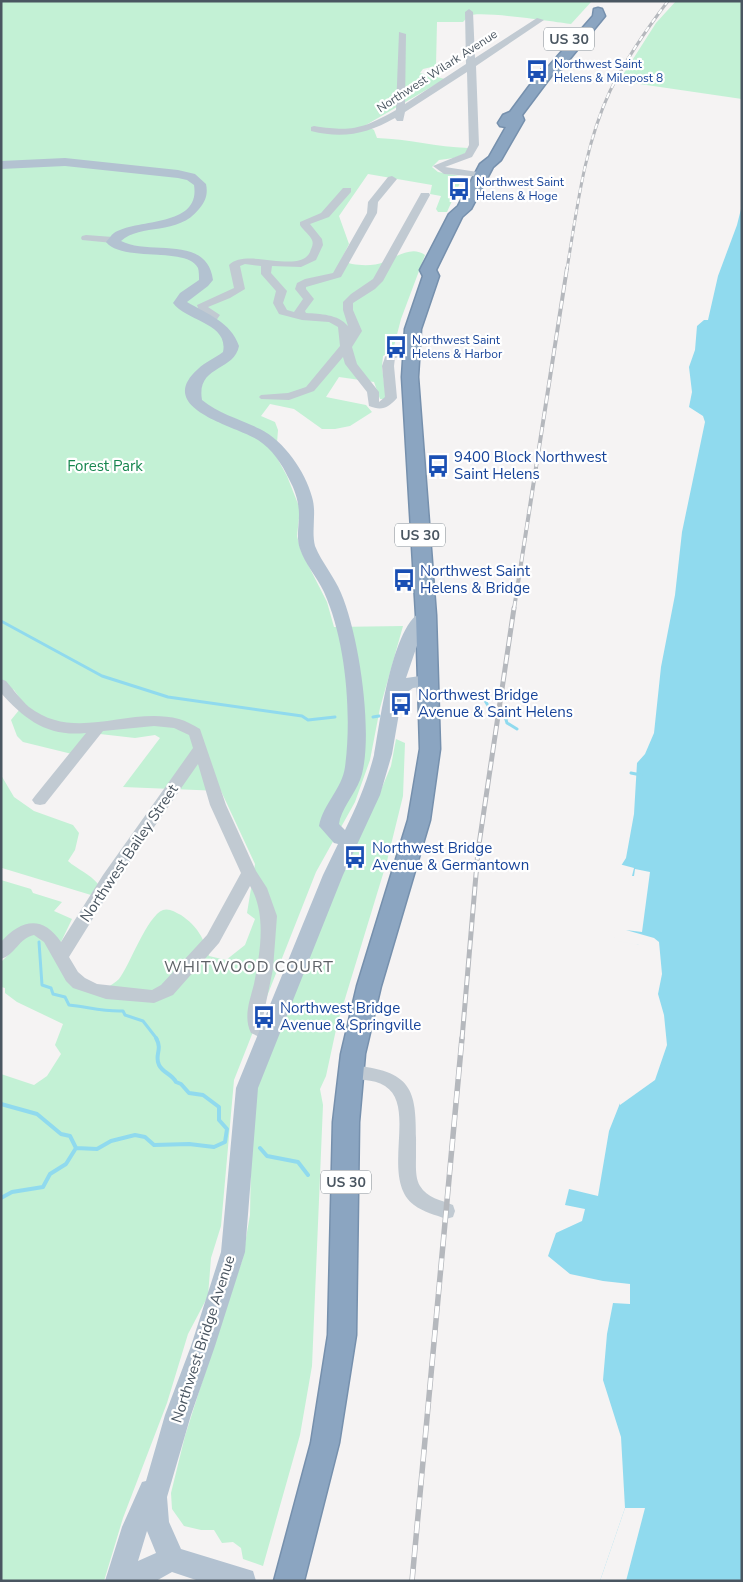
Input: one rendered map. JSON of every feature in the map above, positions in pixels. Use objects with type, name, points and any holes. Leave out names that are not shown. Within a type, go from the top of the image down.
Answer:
[{"type":"highway","name":"US 30","points":[[289,1581],[325,1443],[340,1353],[342,1335],[346,1122],[350,1072],[369,986],[419,820],[430,749],[426,615],[412,408],[411,352],[413,328],[431,276],[439,272],[467,215],[464,209],[484,170],[494,160],[517,120],[515,115],[547,72],[554,69],[599,16],[598,12],[607,1]]},
{"type":"main road","points":[[1,166],[65,162],[178,174],[192,177],[200,184],[201,192],[198,202],[187,215],[165,224],[124,233],[113,240],[115,244],[122,247],[174,253],[199,262],[207,270],[206,280],[197,290],[183,297],[180,303],[211,320],[230,340],[231,351],[225,358],[206,368],[197,378],[194,384],[195,402],[209,414],[265,438],[274,446],[291,468],[302,492],[307,511],[306,545],[335,598],[346,637],[353,676],[354,774],[348,789],[332,814],[329,826],[341,838],[350,840]]},
{"type":"main road","name":"Northwest Bridge Avenue","points":[[118,1581],[135,1527],[159,1474],[230,1263],[238,1201],[245,1103],[249,1083],[333,875],[363,814],[378,778],[399,668],[413,633],[426,615]]},
{"type":"main road","points":[[395,692],[409,683],[428,681]]},
{"type":"main road","name":"Northwest Bridge Avenue","points":[[155,1561],[156,1522],[154,1497],[159,1474]]},
{"type":"main road","points":[[155,1561],[243,1581]]},
{"type":"street","points":[[469,12],[474,144],[472,151],[464,158],[438,166],[444,170],[484,170]]},
{"type":"street","name":"Northwest Wilark Avenue","points":[[314,129],[339,133],[359,131],[400,116],[472,63],[540,20]]},
{"type":"street","points":[[400,116],[402,34]]},
{"type":"street","points":[[302,317],[299,311],[310,299],[300,289],[301,285],[307,281],[325,279],[336,275],[372,213],[373,202],[392,179]]},
{"type":"street","points":[[211,320],[214,316],[213,313],[203,309],[203,304],[240,289],[234,266],[244,261],[301,264],[308,262],[316,252],[318,245],[317,239],[304,225],[305,222],[325,215],[347,190]]},
{"type":"street","points":[[265,396],[289,396],[310,389],[355,336],[356,330],[348,310],[348,302],[378,281],[424,195]]},
{"type":"street","points":[[86,238],[113,240]]},
{"type":"street","points":[[267,262],[266,274],[282,291],[278,303],[280,309],[290,315],[338,320],[343,326],[351,364],[373,392],[373,404],[379,406],[387,403],[391,398],[392,390],[388,370],[389,357],[393,354],[411,352]]},
{"type":"street","points":[[3,690],[24,710],[55,727],[77,730],[154,721],[177,723],[194,732],[218,805],[249,873],[259,888],[269,916],[265,969],[255,1017],[257,1028],[268,1034]]},
{"type":"street","points":[[40,800],[98,728]]},
{"type":"street","name":"Northwest Bailey Street","points":[[60,957],[110,879],[200,748]]},
{"type":"street","points":[[1,953],[22,932],[36,929],[50,935],[66,970],[78,982],[100,991],[154,997],[167,990],[214,939],[249,873]]},
{"type":"street","points":[[350,1072],[382,1076],[390,1079],[400,1088],[406,1103],[409,1183],[412,1191],[420,1199],[446,1211]]},
{"type":"green space","name":"Forest Park","points":[[1,1],[592,1],[571,24],[486,14],[468,16],[463,22],[437,22],[436,66],[423,69],[420,73],[445,79],[366,125],[374,130],[377,138],[468,148],[466,153],[454,158],[439,160],[432,167],[438,172],[470,178],[466,184],[460,183],[447,212],[438,212],[436,209],[441,196],[430,194],[432,185],[368,174],[339,216],[349,244],[341,260],[356,265],[368,265],[379,264],[409,252],[415,251],[425,255],[401,319],[393,350],[383,356],[382,367],[386,399],[380,399],[374,382],[339,377],[326,397],[366,405],[372,412],[350,426],[322,429],[294,409],[270,404],[261,416],[275,422],[278,430],[276,456],[287,476],[300,509],[297,536],[301,551],[327,602],[334,627],[403,626],[380,708],[370,760],[355,802],[316,872],[234,1080],[221,1226],[211,1258],[208,1296],[188,1334],[167,1403],[123,1518],[104,1581],[1,1581],[1,1074],[34,1085],[47,1076],[61,1054],[55,1045],[63,1024],[17,1002],[5,993],[5,988],[1,987],[1,962],[8,955],[1,943],[1,880],[31,889],[33,893],[62,902],[54,911],[72,919],[61,942],[68,962],[80,977],[107,988],[119,979],[151,921],[163,910],[181,915],[196,928],[209,956],[226,960],[245,945],[255,919],[247,913],[255,864],[221,791],[123,787],[160,738],[155,735],[135,738],[91,733],[72,754],[23,742],[17,736],[11,720],[24,704],[14,690],[6,686],[1,689]]},
{"type":"green space","points":[[676,1],[742,1],[742,99],[619,81],[656,23]]},
{"type":"green space","points":[[396,739],[405,743],[403,796],[387,861],[337,1025],[326,1076],[320,1089],[323,1105],[312,1366],[300,1435],[263,1566],[243,1559],[241,1548],[233,1542],[222,1543],[214,1530],[201,1530],[184,1526],[172,1509],[171,1493],[185,1436],[242,1261],[250,1215],[252,1107],[259,1076],[336,876],[378,797],[391,766]]},
{"type":"green space","points":[[1,775],[14,797],[34,811],[73,825],[79,833],[75,850],[68,861],[98,884],[91,895],[2,868]]},
{"type":"water","points":[[742,205],[742,1581],[600,1581],[625,1508],[621,1437],[603,1380],[607,1334],[613,1303],[630,1304],[630,1284],[570,1274],[548,1256],[556,1233],[582,1221],[585,1209],[565,1205],[569,1189],[598,1196],[609,1131],[649,1030],[647,950],[643,946],[614,937],[619,869],[626,858],[634,814],[637,763],[645,754],[654,733],[661,667],[675,595],[682,532],[705,422],[703,416],[689,407],[692,392],[689,367],[695,350],[697,326],[704,320],[708,320],[718,276],[737,225]]},
{"type":"pier","points":[[619,864],[634,868],[632,876],[634,876],[635,869],[650,872],[642,932],[626,930],[654,938],[659,942],[662,974],[658,994],[664,1015],[667,1045],[655,1080],[620,1105],[620,1100],[647,1027],[643,990],[647,972],[644,951],[639,945],[617,941],[605,927],[613,881]]},
{"type":"pier","points":[[625,1508],[645,1508],[626,1581],[600,1581]]},
{"type":"waterway","points":[[1,621],[102,676],[168,697],[302,716],[308,720],[335,717]]},
{"type":"waterway","points":[[484,699],[492,712]]},
{"type":"waterway","points":[[504,713],[507,723],[517,729]]},
{"type":"waterway","points":[[373,717],[379,716]]},
{"type":"waterway","points":[[631,773],[641,775]]},
{"type":"waterway","points":[[39,942],[42,985],[51,988],[53,994],[65,997],[69,1005],[123,1011],[125,1015],[143,1021],[157,1039]]},
{"type":"waterway","points":[[76,1148],[97,1149],[111,1141],[135,1135],[145,1137],[154,1145],[189,1144],[214,1147],[225,1142],[227,1129],[219,1120],[219,1107],[203,1095],[189,1093],[161,1068],[157,1058],[159,1046],[156,1038]]},
{"type":"waterway","points":[[1,1104],[37,1114],[61,1134],[70,1136],[76,1148]]},
{"type":"waterway","points":[[1,1198],[12,1192],[43,1187],[50,1174],[66,1164],[76,1148]]},
{"type":"waterway","points":[[260,1148],[267,1156],[298,1162],[308,1175]]},
{"type":"railway","points":[[567,269],[582,178],[601,112],[623,68],[644,34],[668,1]]},
{"type":"railway","points":[[514,609],[567,268]]},
{"type":"railway","points":[[462,1039],[478,851],[514,608]]},
{"type":"railway","points":[[412,1581],[462,1038]]},
{"type":"place","name":"Northwest Saint Helens & Milepost 8","points":[[537,71]]},
{"type":"place","name":"Northwest Saint Helens & Hoge","points":[[459,189]]},
{"type":"place","name":"Northwest Saint Helens & Harbor","points":[[396,347]]},
{"type":"place","name":"9400 Block Northwest Saint Helens","points":[[438,466]]},
{"type":"place","name":"Northwest Saint Helens & Bridge","points":[[404,580]]},
{"type":"place","name":"Northwest Bridge Avenue & Saint Helens","points":[[401,704]]},
{"type":"place","name":"Northwest Bridge Avenue & Germantown","points":[[355,857]]},
{"type":"place","name":"Northwest Bridge Avenue & Springville","points":[[264,1017]]},
{"type":"district","name":"WHITWOOD COURT","points":[[249,967]]}]
